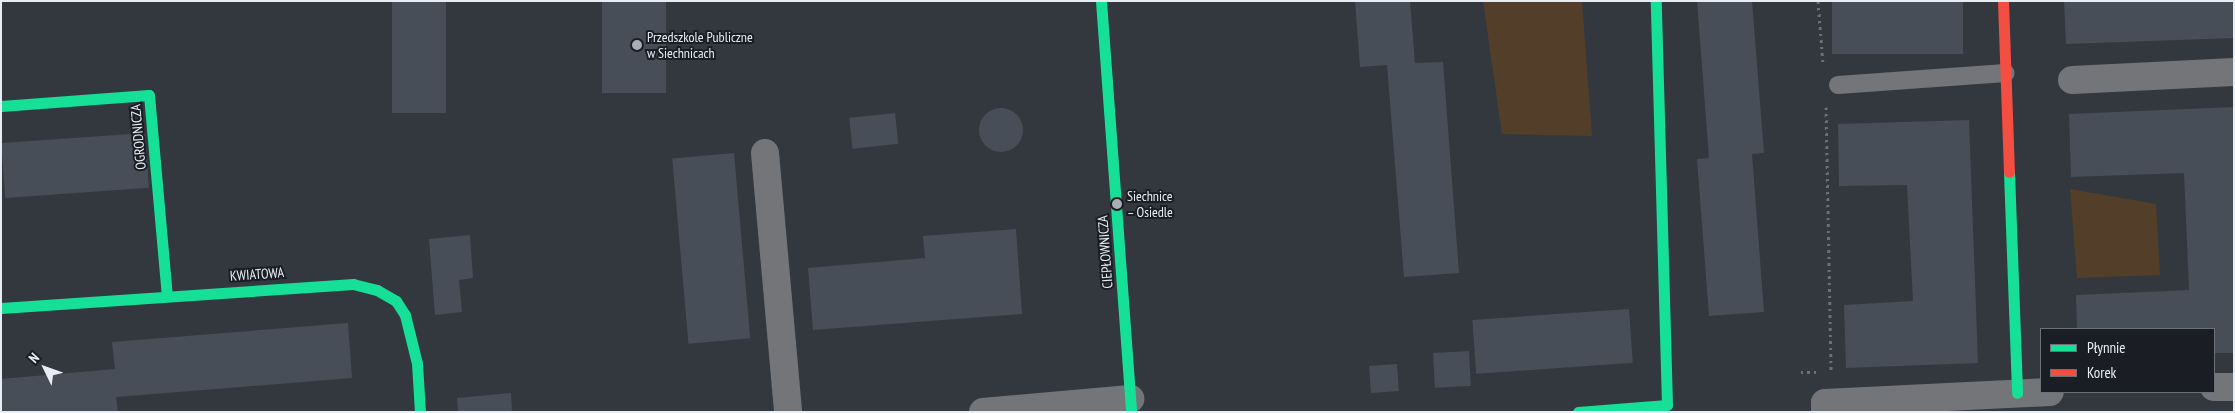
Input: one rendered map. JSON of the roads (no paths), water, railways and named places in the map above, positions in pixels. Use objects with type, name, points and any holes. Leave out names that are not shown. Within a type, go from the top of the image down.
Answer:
[{"type":"street","name":"CIEPŁOWNICZA","points":[[1102,1],[1131,406]]},
{"type":"street","points":[[1578,412],[1667,404],[1656,1]]},
{"type":"street","points":[[2003,1],[2017,393]]},
{"type":"street","points":[[2072,80],[2234,72]]},
{"type":"street","name":"OGRODNICZA","points":[[1,106],[150,95],[167,295]]},
{"type":"street","points":[[765,153],[788,412]]},
{"type":"street","name":"KWIATOWA","points":[[1,308],[167,295],[353,284],[377,290],[396,301],[405,315],[417,363],[420,412]]},
{"type":"street","points":[[2215,387],[2234,387]]},
{"type":"street","points":[[1830,408],[2040,392]]},
{"type":"street","points":[[983,412],[1131,406]]},
{"type":"lane","points":[[1832,90],[2006,73]]},
{"type":"place","name":"Przedszkole Publiczne w Siechnicach","points":[[637,45]]},
{"type":"place","name":"Siechnice – Osiedle","points":[[1117,204]]}]
